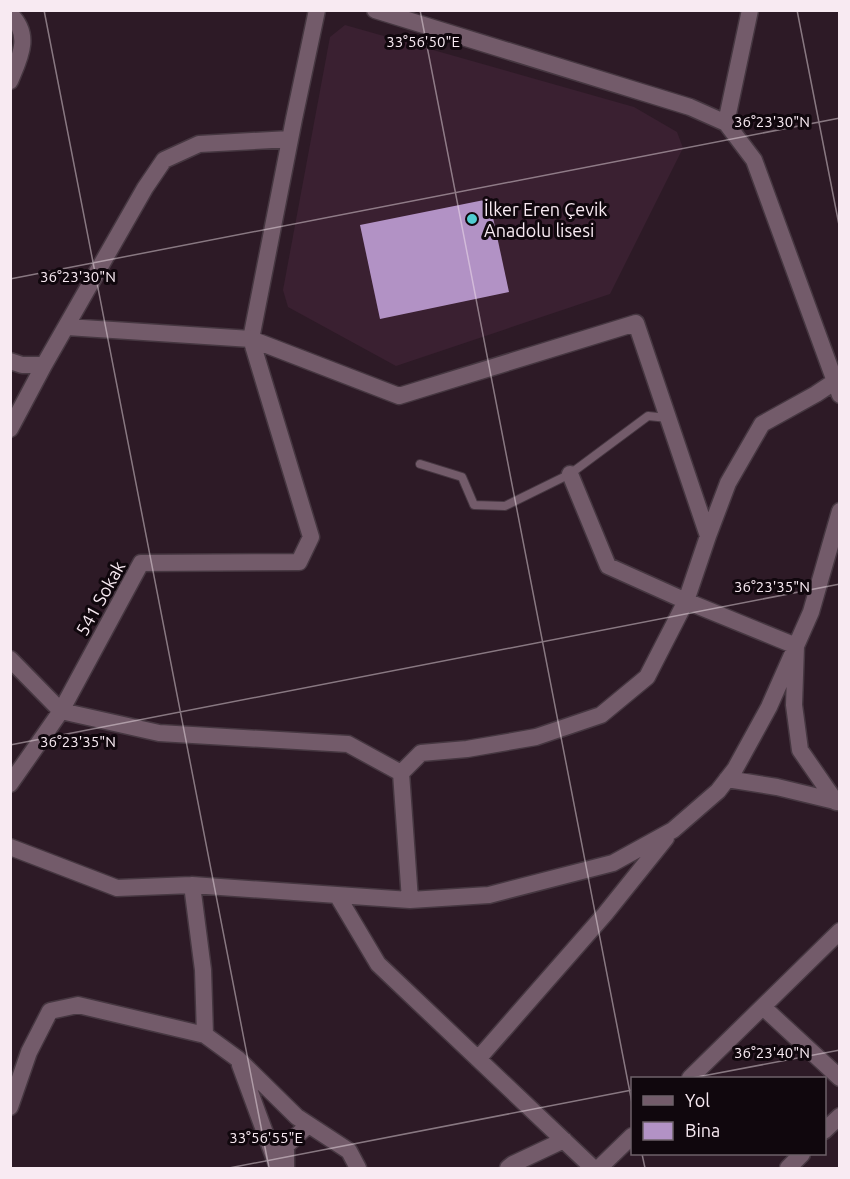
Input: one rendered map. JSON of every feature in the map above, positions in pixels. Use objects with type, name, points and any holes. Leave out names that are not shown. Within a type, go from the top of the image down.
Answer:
[{"type":"street","points":[[252,339],[317,10]]},
{"type":"street","points":[[375,10],[690,107],[726,123],[754,160],[838,385],[816,394],[762,424],[728,483],[686,601],[647,677],[601,715],[536,737],[467,749],[421,753],[401,773],[410,900]]},
{"type":"street","points":[[726,123],[750,10]]},
{"type":"street","points":[[10,14],[19,22],[24,46],[10,81]]},
{"type":"street","points":[[10,429],[145,188],[164,160],[199,144],[290,139]]},
{"type":"street","points":[[67,327],[252,339],[399,396],[636,323],[708,536]]},
{"type":"street","name":"541 Sokak","points":[[10,784],[61,711],[141,563],[299,562],[311,537],[252,339]]},
{"type":"street","points":[[10,361],[22,365],[44,365]]},
{"type":"street","points":[[570,474],[608,566],[796,646]]},
{"type":"street","points":[[478,1059],[605,914],[673,830],[718,791],[735,769],[769,706],[811,612],[840,511]]},
{"type":"street","points":[[796,646],[794,705],[800,750],[838,802]]},
{"type":"street","points":[[10,659],[61,711],[159,733],[348,744],[401,773]]},
{"type":"street","points":[[727,779],[777,787],[838,802]]},
{"type":"street","points":[[10,847],[117,888],[192,885],[410,900],[489,896],[602,866],[613,863],[673,830]]},
{"type":"street","points":[[192,885],[203,970],[205,1035]]},
{"type":"street","points":[[337,895],[378,964],[592,1168]]},
{"type":"street","points":[[691,1077],[840,931]]},
{"type":"street","points":[[10,1107],[29,1052],[50,1011],[78,1005],[205,1035],[238,1059],[297,1117],[349,1151],[358,1168]]},
{"type":"street","points":[[762,1007],[840,1078]]},
{"type":"street","points":[[238,1059],[278,1168]]},
{"type":"street","points":[[826,1130],[840,1116]]},
{"type":"street","points":[[286,1168],[286,1146],[308,1125]]},
{"type":"street","points":[[599,1168],[631,1138]]},
{"type":"street","points":[[508,1168],[564,1140]]},
{"type":"street","points":[[788,1168],[801,1155]]},
{"type":"lane","points":[[420,464],[462,477],[474,505],[506,506],[570,474],[648,416],[668,418]]},
{"type":"shaded area","name":"İlker Eren Çevik Anadolu lisesi","points":[[345,25],[634,107],[677,132],[683,148],[610,294],[396,366],[288,307],[283,290],[330,37]]},
{"type":"building","points":[[489,199],[509,292],[380,319],[360,225]]},
{"type":"place","name":"İlker Eren Çevik Anadolu lisesi","points":[[472,219]]}]
